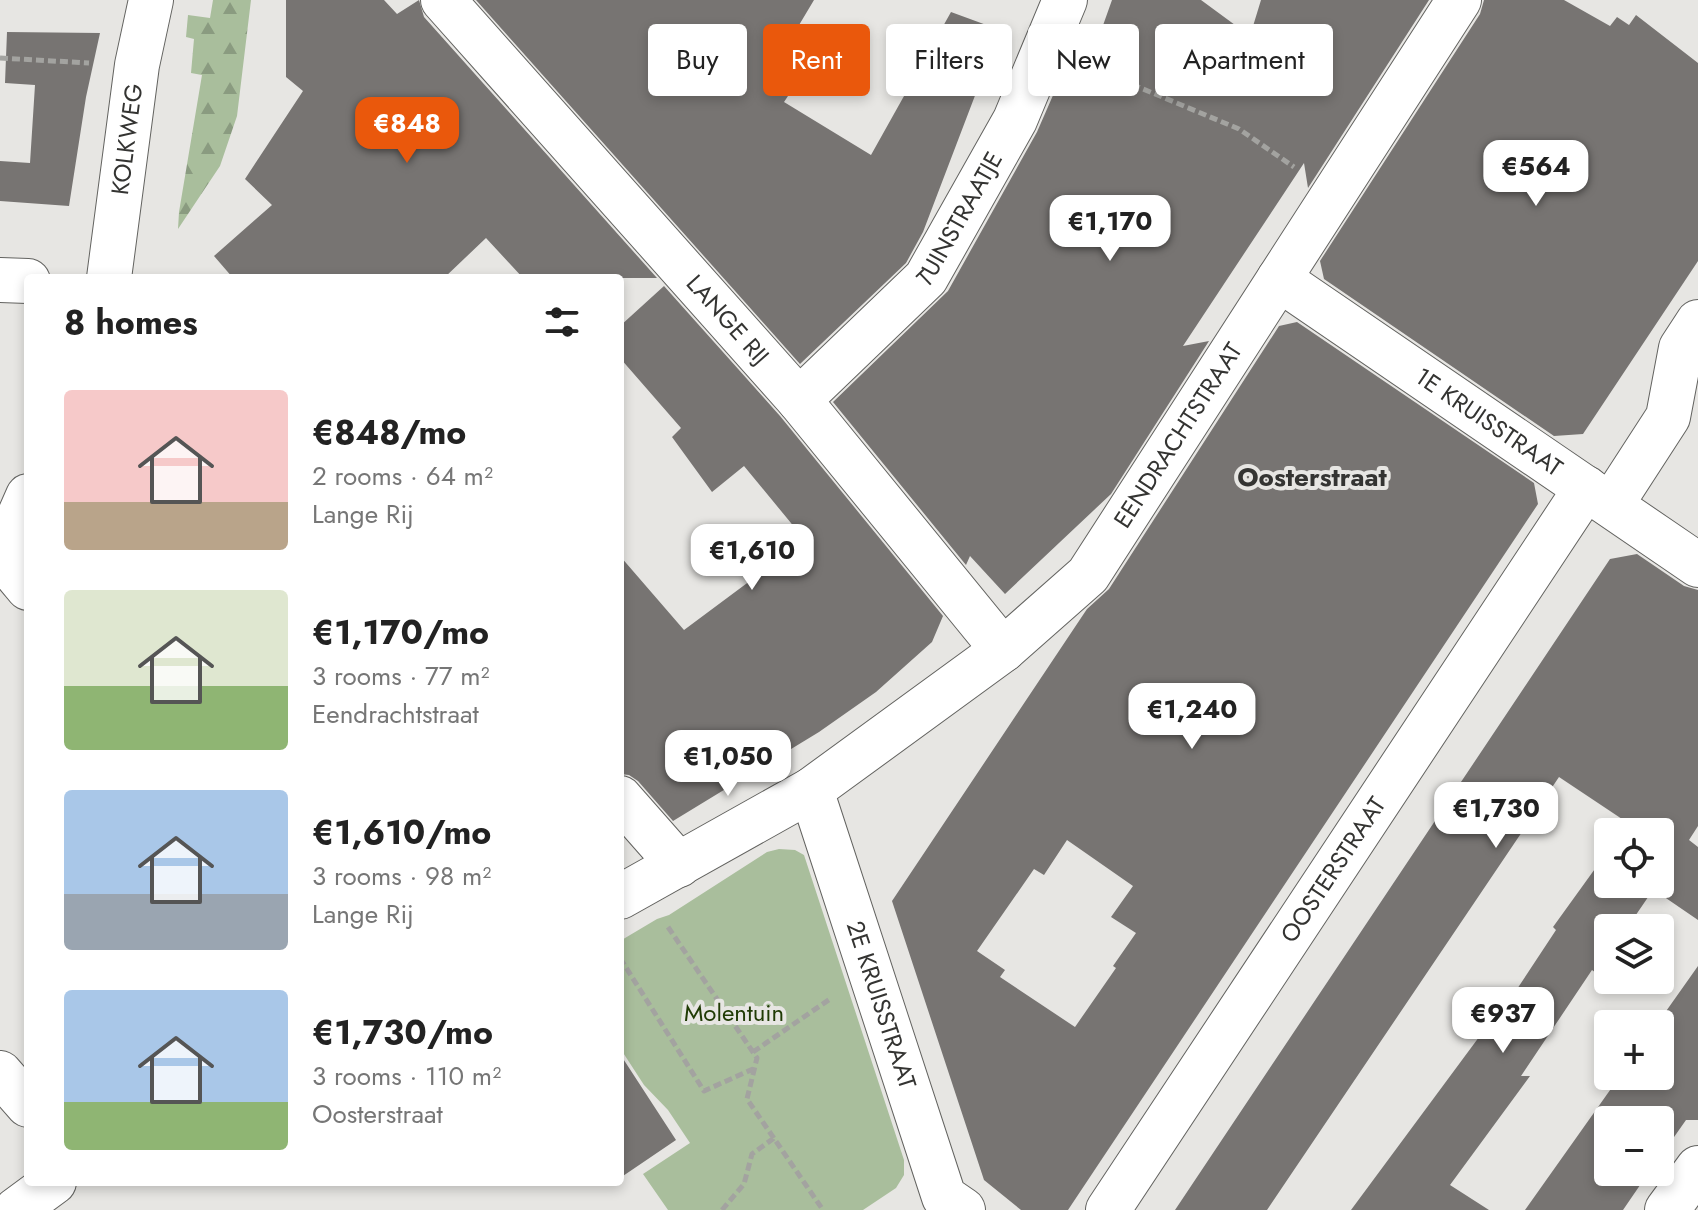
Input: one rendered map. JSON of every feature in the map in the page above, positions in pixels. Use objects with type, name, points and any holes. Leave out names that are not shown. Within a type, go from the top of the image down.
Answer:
[{"type":"street","name":"KOLKWEG","points":[[110,274],[137,65],[151,0]]},
{"type":"street","name":"LANGE RIJ","points":[[443,0],[799,400],[1003,650]]},
{"type":"street","name":"TUINSTRAATJE","points":[[1055,24],[1065,0]]},
{"type":"street","name":"EENDRACHTSTRAAT","points":[[630,892],[811,790],[1003,650],[1088,575],[1459,0]]},
{"type":"street","name":"TUINSTRAATJE","points":[[799,400],[926,278],[1015,120],[1028,89]]},
{"type":"street","name":"1E KRUISSTRAAT","points":[[1279,279],[1698,565]]},
{"type":"street","points":[[0,280],[24,281]]},
{"type":"street","name":"OOSTERSTRAAT","points":[[1108,1210],[1599,496],[1668,417],[1681,348],[1698,322]]},
{"type":"street","points":[[10,568],[24,512]]},
{"type":"street","name":"2E KRUISSTRAAT","points":[[811,790],[943,1206]]},
{"type":"street","points":[[624,803],[679,865]]},
{"type":"street","points":[[0,1073],[24,1100]]},
{"type":"street","points":[[1667,1210],[1698,1168]]},
{"type":"street","points":[[16,1210],[49,1186]]},
{"type":"path","points":[[0,58],[137,65]]},
{"type":"path","points":[[1139,87],[1239,129],[1334,195]]},
{"type":"path","points":[[630,892],[757,1058],[747,1099],[823,1210]]},
{"type":"path","points":[[624,964],[704,1091],[754,1069]]},
{"type":"path","points":[[753,1052],[870,972]]},
{"type":"path","points":[[722,1210],[744,1184],[752,1154],[774,1138]]},
{"type":"green space","points":[[213,0],[251,0],[237,116],[220,166],[178,229],[202,75],[191,73],[194,39],[186,37],[188,15],[210,18]]},
{"type":"green space","name":"Molentuin","points":[[795,850],[804,855],[904,1160],[904,1175],[896,1188],[863,1210],[668,1210],[643,1174],[690,1143],[624,1054],[624,939],[669,915],[767,852]]},
{"type":"building","points":[[286,0],[384,0],[397,14],[419,0],[424,17],[657,278],[624,278],[624,274],[519,274],[486,238],[448,274],[230,274],[214,256],[272,205],[245,179],[303,91],[286,77]]},
{"type":"building","points":[[476,0],[814,0],[800,24],[763,24],[763,96],[788,96],[784,102],[871,155],[904,96],[975,96],[923,232],[906,263],[800,364]]},
{"type":"building","points":[[1112,0],[1201,0],[1234,24],[1155,24],[1155,96],[1333,96],[1333,24],[1254,24],[1261,0],[1429,0],[1308,188],[1304,163],[1183,346],[1209,341],[1111,494],[1005,594],[970,556],[966,565],[833,402],[948,291],[1037,132],[1053,96],[1139,96],[1139,24],[1103,24]]},
{"type":"building","points":[[1484,0],[1564,0],[1610,26],[1617,17],[1629,25],[1636,15],[1698,63],[1698,261],[1583,434],[1554,436],[1324,279],[1320,261],[1480,14]]},
{"type":"building","points":[[951,12],[984,24],[944,24]]},
{"type":"building","points":[[7,32],[100,33],[86,97],[69,206],[0,201],[0,161],[30,163],[35,85],[5,83]]},
{"type":"building","points":[[664,286],[780,416],[943,616],[932,642],[876,692],[819,732],[673,821],[638,781],[624,774],[624,561],[684,630],[805,540],[744,466],[712,492],[672,437],[681,428],[624,363],[624,322]]},
{"type":"building","points":[[1297,322],[1534,483],[1538,504],[1068,1210],[1021,1210],[984,1180],[892,901],[1087,609],[1109,589],[1279,326]],"holes":[[[1067,840],[1133,886],[1111,917],[1136,933],[1075,1027],[1000,977],[1005,970],[977,951],[1034,869],[1044,875]]]},
{"type":"building","points":[[1637,554],[1684,586],[1698,590],[1698,826],[1689,840],[1698,847],[1698,920],[1666,898],[1674,898],[1674,818],[1620,818],[1559,777],[1267,1210],[1175,1210],[1610,559]]},
{"type":"building","points":[[1594,870],[1594,898],[1647,898],[1637,914],[1594,914],[1594,972],[1592,970],[1521,1076],[1530,1076],[1450,1185],[1489,1210],[1351,1210],[1482,1033],[1486,1036],[1556,930],[1553,927]]},
{"type":"building","points":[[1698,966],[1698,1120],[1686,1120],[1674,1137],[1674,1106],[1599,1106],[1610,1090],[1674,1090],[1674,1010],[1667,1010]]},
{"type":"building","points":[[624,1060],[676,1140],[624,1175]]},
{"type":"building","points":[[1594,1113],[1594,1186],[1639,1186],[1623,1210],[1525,1210]]},
{"type":"district","name":"Oosterstraat","points":[[1312,477]]}]
